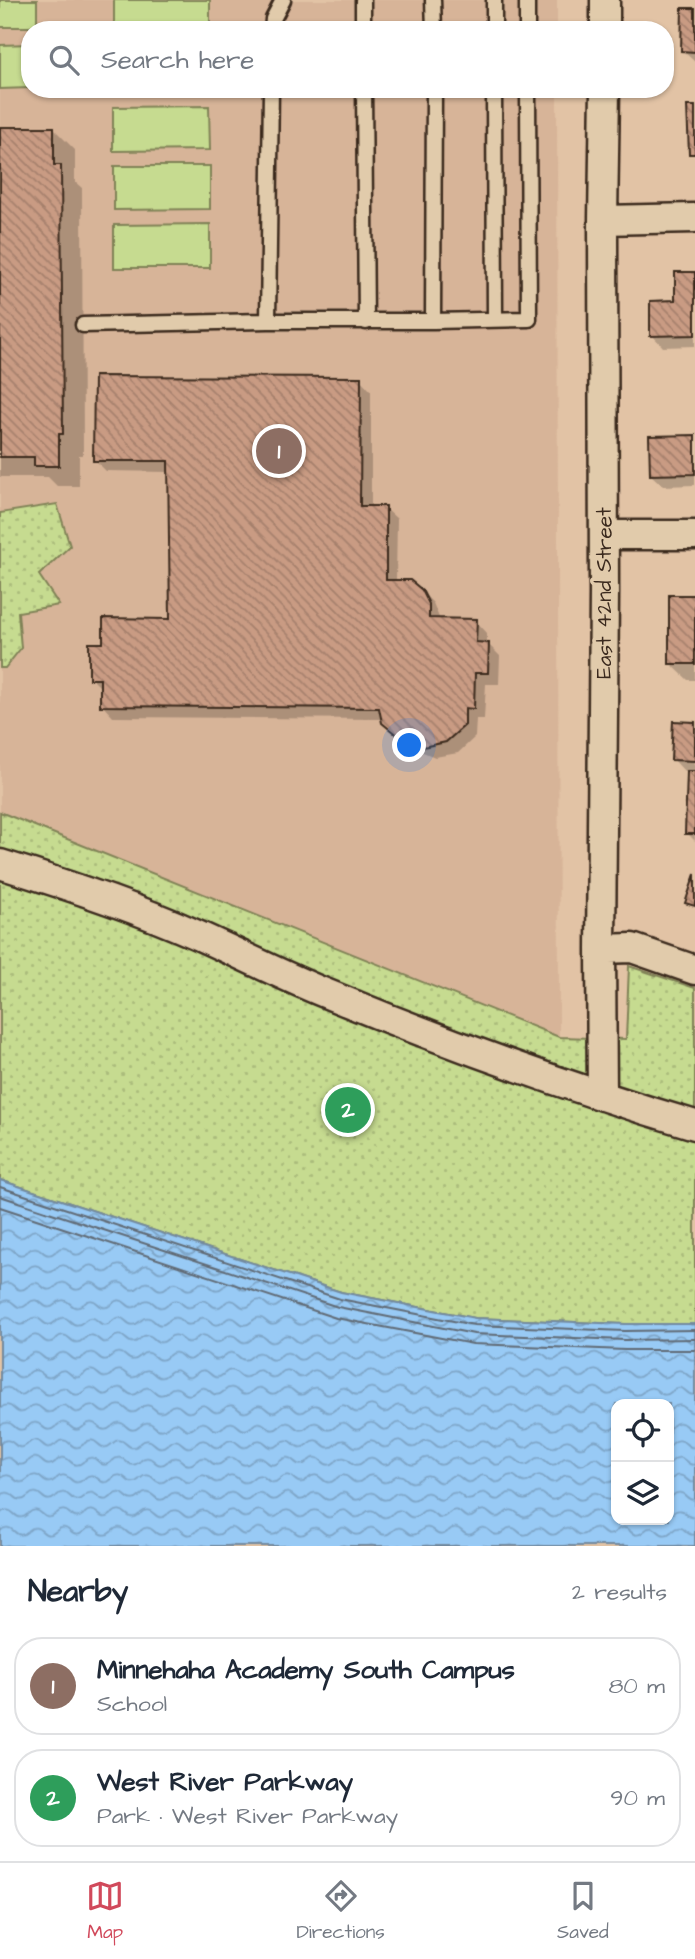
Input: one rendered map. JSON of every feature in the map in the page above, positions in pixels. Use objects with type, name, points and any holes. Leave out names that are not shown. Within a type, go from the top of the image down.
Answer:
[{"type":"street","points":[[605,0],[605,21]]},
{"type":"street","name":"East 42nd Street","points":[[602,1096],[605,98]]},
{"type":"street","points":[[603,220],[695,218]]},
{"type":"street","points":[[604,534],[695,535]]},
{"type":"street","points":[[0,864],[62,883],[192,932],[323,992],[444,1041],[695,1125]]},
{"type":"street","points":[[601,949],[632,948],[695,970]]},
{"type":"lane","points":[[272,21],[283,0]]},
{"type":"lane","points":[[363,0],[363,21]]},
{"type":"lane","points":[[433,0],[434,21]]},
{"type":"lane","points":[[494,0],[494,21]]},
{"type":"lane","points":[[527,0],[527,21]]},
{"type":"lane","points":[[268,321],[271,98]]},
{"type":"lane","points":[[364,98],[366,322]]},
{"type":"lane","points":[[433,321],[434,98]]},
{"type":"lane","points":[[494,98],[495,319]]},
{"type":"lane","points":[[83,325],[529,319],[528,98]]},
{"type":"shaded area","points":[[0,0],[557,0],[557,21],[21,21],[21,98],[557,98],[559,1037],[0,812]]},
{"type":"green space","points":[[0,0],[37,0],[37,21],[21,21],[21,27],[0,27]]},
{"type":"green space","points":[[114,0],[210,0],[210,21],[114,21]]},
{"type":"green space","points":[[21,44],[21,88],[0,89],[0,45]]},
{"type":"green space","points":[[209,106],[210,150],[113,151],[113,107]]},
{"type":"green space","points":[[114,166],[210,166],[210,209],[114,210]]},
{"type":"green space","points":[[210,224],[210,268],[114,268],[114,225]]},
{"type":"green space","points":[[57,504],[70,546],[39,575],[59,605],[18,612],[21,648],[5,668],[0,668],[0,513]]},
{"type":"green space","points":[[0,812],[559,1037],[626,1039],[629,966],[695,988],[695,1324],[475,1318],[341,1292],[0,1180]]},
{"type":"water","points":[[0,1180],[341,1292],[475,1318],[695,1324],[695,1546],[0,1546]]},
{"type":"building","points":[[682,8],[695,8],[695,52],[681,51]]},
{"type":"building","points":[[687,106],[695,106],[695,154],[689,154]]},
{"type":"building","points":[[0,127],[54,127],[54,165],[61,165],[63,434],[59,434],[59,466],[34,466],[34,457],[0,457]]},
{"type":"building","points":[[675,272],[695,272],[695,335],[650,336],[650,301],[675,300]]},
{"type":"building","points":[[94,376],[361,377],[360,506],[386,506],[386,580],[410,580],[422,590],[429,604],[429,618],[477,619],[476,642],[489,643],[488,673],[475,673],[474,709],[465,708],[465,725],[446,742],[423,747],[399,737],[382,723],[379,708],[100,706],[100,679],[89,679],[89,643],[103,643],[103,618],[170,619],[168,461],[93,461]]},
{"type":"building","points":[[695,435],[695,474],[650,475],[649,436]]},
{"type":"building","points":[[669,595],[695,595],[695,664],[669,664]]},
{"type":"building","points":[[673,721],[695,722],[695,761],[671,760]]},
{"type":"building","points":[[687,771],[695,771],[695,834],[685,834]]},
{"type":"building","points":[[695,874],[695,906],[685,903]]},
{"type":"place","name":"Minnehaha Academy South Campus","points":[[279,451]]},
{"type":"place","name":"West River Parkway","points":[[348,1110]]}]
